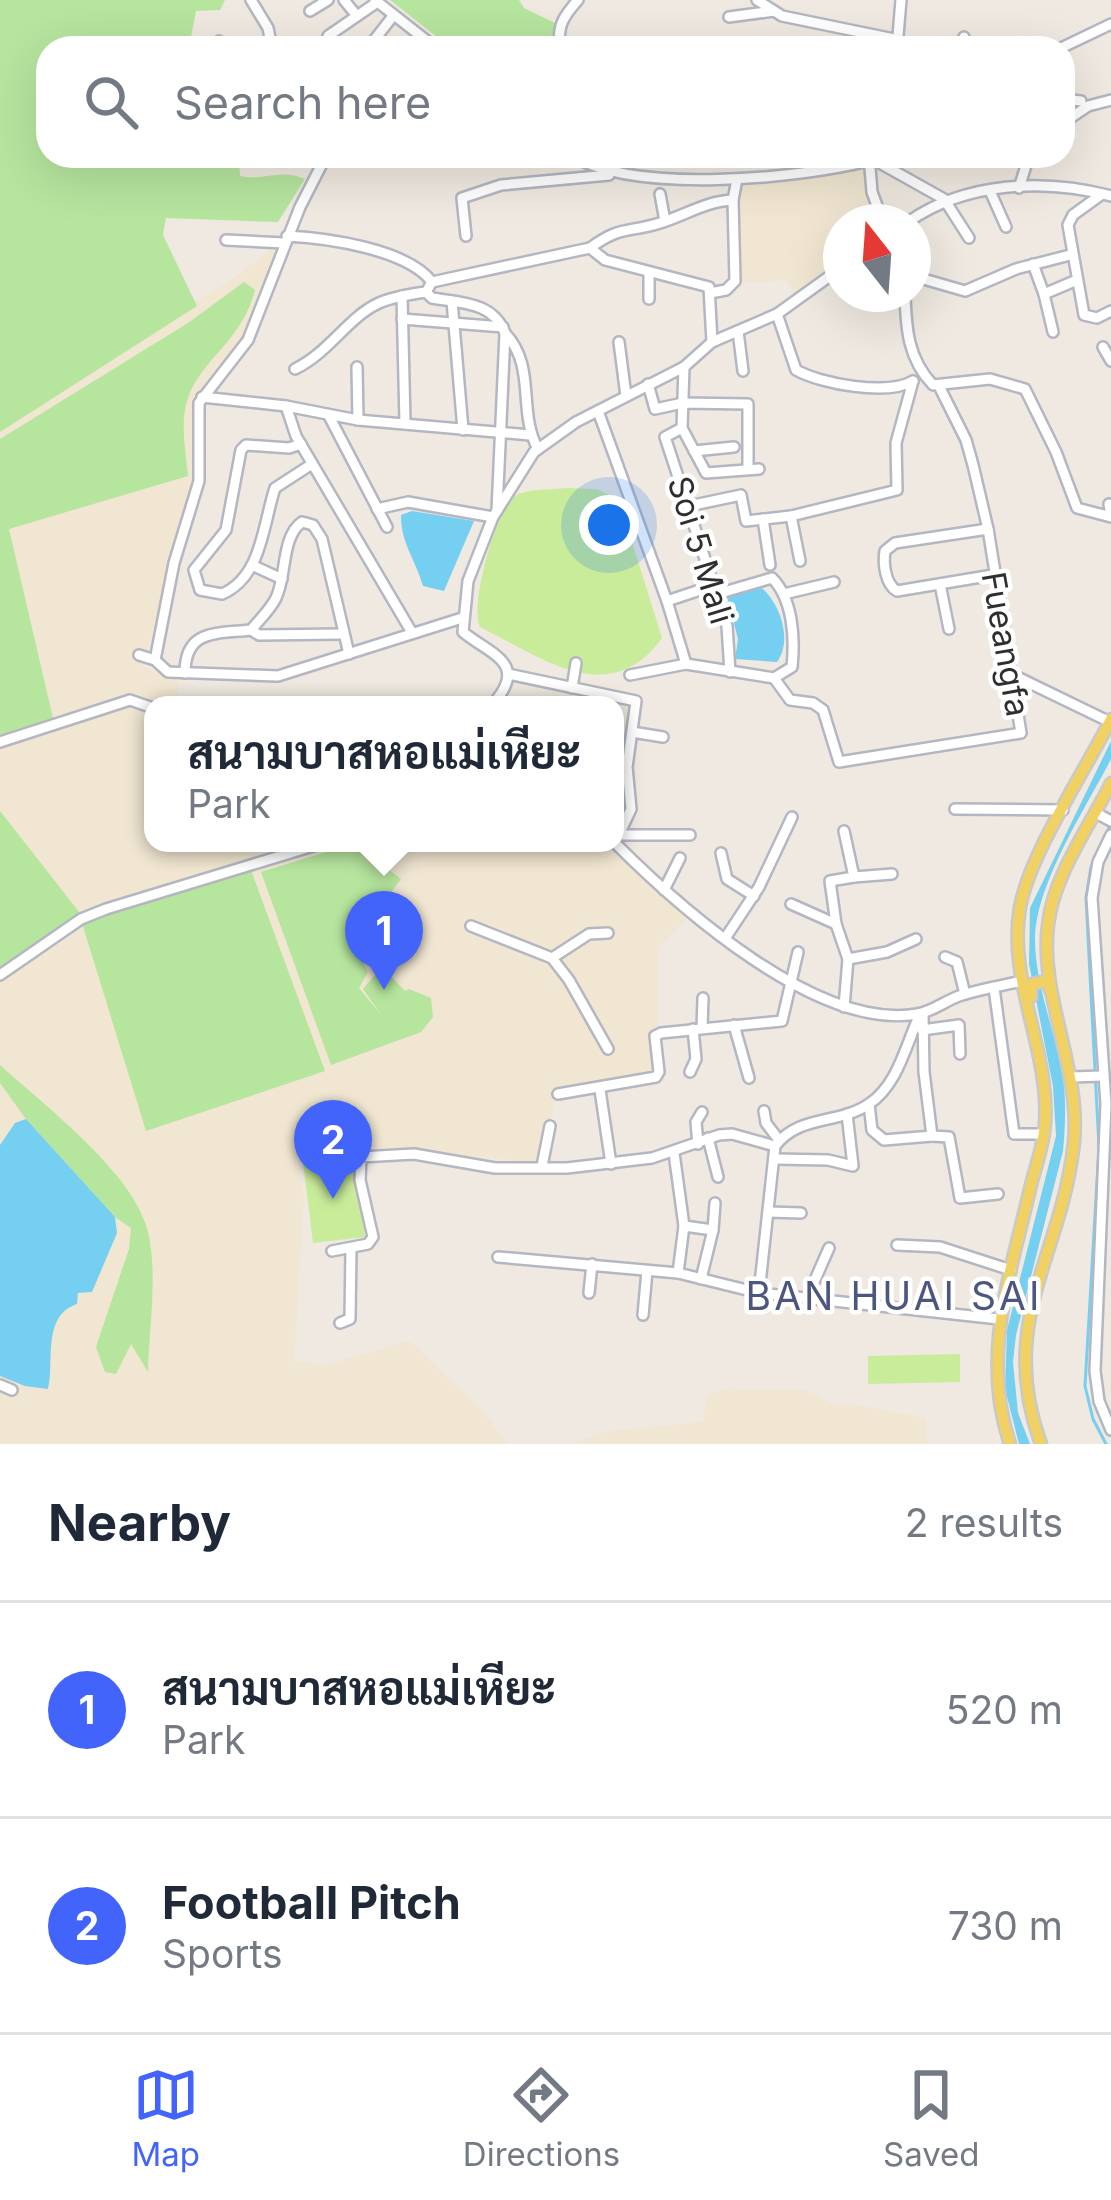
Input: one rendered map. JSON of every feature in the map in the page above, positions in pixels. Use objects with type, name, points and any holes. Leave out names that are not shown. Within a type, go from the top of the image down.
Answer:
[{"type":"main road","points":[[1010,1444],[995,1377],[999,1319],[1044,1134],[1043,1083],[1017,927],[1025,889],[1110,720]]},
{"type":"main road","points":[[1041,1444],[1026,1395],[1024,1344],[1071,1160],[1077,1077],[1045,978],[1042,940],[1061,884],[1104,818],[1111,783]]},
{"type":"main road","points":[[1047,927],[1063,1041]]},
{"type":"main road","points":[[1027,982],[1045,978]]},
{"type":"street","points":[[251,0],[270,36]]},
{"type":"street","points":[[310,11],[328,0]]},
{"type":"street","points":[[344,0],[357,16]]},
{"type":"street","points":[[558,36],[564,13],[578,0]]},
{"type":"street","points":[[757,0],[774,11],[865,36]]},
{"type":"street","points":[[899,36],[901,0]]},
{"type":"street","points":[[328,36],[375,1],[420,36]]},
{"type":"street","points":[[729,17],[774,11]]},
{"type":"street","points":[[377,36],[393,16]]},
{"type":"street","points":[[1075,41],[1111,24]]},
{"type":"street","points":[[1075,100],[1081,101]]},
{"type":"street","points":[[1075,115],[1111,100]]},
{"type":"street","points":[[155,661],[174,563],[199,481],[197,410],[202,397],[248,340],[318,168]]},
{"type":"street","points":[[592,168],[737,179],[841,168]]},
{"type":"street","points":[[869,168],[877,204]]},
{"type":"street","points":[[887,168],[944,199],[969,238]]},
{"type":"street","points":[[1018,188],[1025,168]]},
{"type":"street","points":[[466,236],[461,198],[487,188],[620,173]]},
{"type":"street","points":[[710,293],[726,290],[736,281],[733,200],[737,179]]},
{"type":"street","points":[[540,182],[541,197]]},
{"type":"street","points":[[931,207],[944,199],[1055,185],[1107,195]]},
{"type":"street","points":[[990,191],[1006,227]]},
{"type":"street","points":[[660,194],[665,221]]},
{"type":"street","points":[[1107,195],[1069,221],[1070,255],[1084,315],[1097,318],[1111,311]]},
{"type":"street","points":[[295,369],[323,352],[368,310],[402,296],[590,248],[610,233],[665,221],[714,201],[733,200]]},
{"type":"street","points":[[226,240],[328,237],[408,263],[429,287],[432,298],[487,309],[514,342],[525,373],[530,434],[538,449]]},
{"type":"street","points":[[590,248],[605,260],[709,287],[712,342]]},
{"type":"street","points":[[931,281],[965,291],[1070,255]]},
{"type":"street","points":[[1033,264],[1053,332]]},
{"type":"street","points":[[649,272],[649,299]]},
{"type":"street","points":[[1043,294],[1076,280]]},
{"type":"street","points":[[504,694],[508,674],[499,654],[465,635],[462,618],[468,581],[495,514],[538,449],[598,411],[684,367],[712,342],[777,314],[823,281]]},
{"type":"street","points":[[402,296],[405,424]]},
{"type":"street","points":[[452,301],[463,430]]},
{"type":"street","points":[[689,506],[740,495],[746,521],[791,516],[897,490],[896,443],[918,378],[907,312]]},
{"type":"street","points":[[777,314],[796,370],[840,386],[904,386],[918,378]]},
{"type":"street","points":[[402,319],[504,330]]},
{"type":"street","points":[[495,514],[504,330]]},
{"type":"street","points":[[738,331],[743,371]]},
{"type":"street","points":[[620,342],[626,396]]},
{"type":"street","points":[[1103,347],[1111,362]]},
{"type":"street","points":[[357,367],[358,420]]},
{"type":"street","name":"Soi 5 Mali","points":[[684,367],[682,428],[665,437],[727,626],[730,672]]},
{"type":"street","points":[[918,378],[939,386],[990,379],[1025,389],[1077,508],[1111,518],[1109,504]]},
{"type":"street","points":[[648,384],[654,409],[683,403],[749,405],[753,469],[706,473],[682,428]]},
{"type":"street","name":"Fueangfa","points":[[774,678],[790,700],[813,703],[824,710],[839,762],[1021,733],[988,530],[966,440],[939,386]]},
{"type":"street","points":[[202,397],[358,420],[530,434]]},
{"type":"street","points":[[286,406],[312,464],[411,632]]},
{"type":"street","points":[[598,411],[686,664]]},
{"type":"street","points":[[329,416],[387,527]]},
{"type":"street","points":[[301,444],[241,450],[226,530],[197,562],[194,578],[205,593],[222,594],[242,580],[252,565],[275,488],[312,464]]},
{"type":"street","points":[[694,451],[734,447]]},
{"type":"street","points":[[377,509],[408,502],[495,514]]},
{"type":"street","points":[[791,516],[800,561]]},
{"type":"street","points":[[763,519],[770,565]]},
{"type":"street","points":[[250,630],[276,599],[295,525],[308,522],[322,539],[333,571],[349,654]]},
{"type":"street","points":[[988,530],[895,543],[885,550],[886,572],[894,590],[993,575]]},
{"type":"street","points":[[252,565],[282,579]]},
{"type":"street","points":[[630,675],[686,664],[774,678],[792,667],[794,651],[784,594],[772,578],[667,601]]},
{"type":"street","points":[[784,594],[834,582]]},
{"type":"street","points":[[940,584],[949,628]]},
{"type":"street","points":[[139,655],[168,672],[278,676],[462,618]]},
{"type":"street","points":[[185,673],[185,656],[194,642],[211,635],[250,630],[259,635],[342,634]]},
{"type":"street","points":[[572,688],[575,663]]},
{"type":"street","points":[[508,674],[614,696]]},
{"type":"street","points":[[1009,674],[1110,720]]},
{"type":"street","points":[[624,698],[635,700],[626,767],[632,802],[624,821]]},
{"type":"street","points":[[0,742],[130,700],[144,705]]},
{"type":"street","points":[[624,740],[663,737]]},
{"type":"street","points":[[955,809],[1063,810]]},
{"type":"street","points":[[726,937],[754,896],[792,817]]},
{"type":"street","points":[[844,831],[854,877]]},
{"type":"street","points":[[624,839],[690,835]]},
{"type":"street","points":[[1111,835],[1098,862],[1092,898],[1107,1155],[1106,1244],[1095,1386],[1111,1430]]},
{"type":"street","points":[[624,848],[664,890],[789,984],[844,1006],[882,1016],[922,1014],[965,994],[1027,982]]},
{"type":"street","points":[[0,975],[81,919],[293,852]]},
{"type":"street","points":[[721,853],[727,879],[754,896]]},
{"type":"street","points":[[664,890],[680,858]]},
{"type":"street","points":[[844,1006],[848,959],[836,924],[830,881],[892,874]]},
{"type":"street","points":[[791,904],[836,924]]},
{"type":"street","points":[[471,926],[552,958],[608,1049]]},
{"type":"street","points":[[552,958],[590,934],[608,933]]},
{"type":"street","points":[[848,959],[887,952],[916,939]]},
{"type":"street","points":[[558,1094],[656,1078],[656,1036],[782,1021],[798,952]]},
{"type":"street","points":[[945,956],[957,962],[965,994]]},
{"type":"street","points":[[994,988],[1014,1134],[1044,1134]]},
{"type":"street","points":[[690,1072],[703,998]]},
{"type":"street","points":[[922,1014],[932,1136]]},
{"type":"street","points":[[332,1251],[368,1244],[373,1237],[361,1157],[414,1154],[494,1168],[611,1164],[674,1153],[732,1134],[777,1143],[799,1126],[869,1104],[896,1071],[922,1014]]},
{"type":"street","points":[[734,1025],[749,1078]]},
{"type":"street","points":[[922,1030],[958,1025],[960,1054]]},
{"type":"street","points":[[896,1071],[924,1072]]},
{"type":"street","points":[[1077,1077],[1104,1071]]},
{"type":"street","points":[[600,1090],[611,1164]]},
{"type":"street","points":[[869,1104],[872,1130],[884,1140],[965,1135]]},
{"type":"street","points":[[702,1112],[696,1122],[718,1177]]},
{"type":"street","points":[[760,1293],[777,1143],[764,1112]]},
{"type":"street","points":[[775,1159],[828,1160],[854,1166],[848,1114]]},
{"type":"street","points":[[542,1166],[550,1126]]},
{"type":"street","points":[[949,1137],[960,1198],[998,1194]]},
{"type":"street","points":[[674,1153],[684,1226],[678,1274]]},
{"type":"street","points":[[701,1279],[715,1203]]},
{"type":"street","points":[[769,1212],[801,1213]]},
{"type":"street","points":[[684,1226],[712,1230]]},
{"type":"street","points":[[897,1245],[940,1247],[1011,1270]]},
{"type":"street","points":[[340,1323],[350,1319],[351,1248]]},
{"type":"street","points":[[807,1298],[829,1248]]},
{"type":"street","points":[[498,1257],[678,1274],[760,1293],[999,1319]]},
{"type":"street","points":[[589,1292],[592,1264]]},
{"type":"street","points":[[644,1315],[647,1271]]},
{"type":"street","points":[[0,1385],[12,1390]]},
{"type":"shaded area","points":[[864,168],[873,204],[823,204],[823,276],[796,295],[787,280],[740,283],[737,182]]},
{"type":"shaded area","points":[[280,243],[244,339],[197,396],[192,417],[199,477],[142,666],[179,681],[176,696],[144,696],[144,852],[617,852],[689,915],[659,947],[658,1026],[651,1034],[655,1072],[556,1089],[545,1163],[358,1146],[295,1159],[304,1193],[294,1361],[326,1365],[409,1341],[477,1405],[508,1444],[0,1444],[0,419],[230,281]]},
{"type":"shaded area","points":[[724,1389],[807,1390],[834,1405],[925,1418],[928,1444],[574,1444],[603,1432],[703,1422],[707,1395]]},
{"type":"green space","points":[[0,0],[225,0],[220,10],[196,11],[191,36],[36,36],[36,168],[240,168],[240,176],[305,179],[278,222],[166,218],[163,235],[197,306],[0,432]]},
{"type":"green space","points":[[390,0],[519,0],[524,8],[555,23],[557,36],[436,36]]},
{"type":"green space","points":[[244,282],[255,290],[249,308],[187,401],[188,476],[9,529],[53,718],[0,736],[0,439],[188,323]]},
{"type":"green space","points":[[597,489],[619,500],[662,638],[642,660],[620,671],[598,675],[574,671],[480,627],[481,582],[491,542],[511,499],[537,490]]},
{"type":"green space","points":[[0,811],[83,917],[0,970]]},
{"type":"green space","points":[[326,852],[366,852],[401,879],[353,942],[368,972],[359,988],[382,1016],[363,989],[382,967],[405,991],[431,998],[433,1017],[421,1032],[331,1065],[261,872]]},
{"type":"green space","points":[[251,870],[325,1071],[146,1131],[82,923]]},
{"type":"green space","points":[[0,1065],[86,1142],[140,1210],[152,1266],[148,1372],[131,1344],[116,1374],[105,1372],[96,1347],[129,1249],[131,1228],[115,1217],[26,1119],[0,1083]]},
{"type":"green space","points":[[351,1151],[365,1237],[313,1243],[303,1162]]},
{"type":"green space","points":[[960,1354],[960,1382],[868,1384],[868,1356]]},
{"type":"water","points":[[412,511],[474,521],[444,591],[423,586],[402,525],[401,515]]},
{"type":"water","points":[[762,588],[782,623],[782,653],[777,662],[735,659],[738,639],[727,596]]},
{"type":"water","points":[[1111,741],[1111,759],[1044,894],[1035,939],[1061,1068],[1065,1127],[1016,1335],[1013,1362],[1018,1413],[1030,1444],[1019,1444],[1005,1389],[1007,1330],[1056,1136],[1053,1086],[1029,964],[1030,908]]},
{"type":"water","points":[[26,1119],[115,1217],[117,1233],[92,1292],[78,1293],[77,1304],[58,1319],[48,1389],[0,1376],[0,1145],[15,1123]]},
{"type":"waterway","points":[[1106,1444],[1093,1419],[1085,1386],[1099,1147],[1086,898],[1091,867],[1110,826]]},
{"type":"place","name":"สนามบาสหอแม่เหียะ","points":[[384,990]]},
{"type":"place","name":"Football Pitch","points":[[333,1199]]},
{"type":"district","name":"BAN HUAI SAI","points":[[894,1296]]}]
